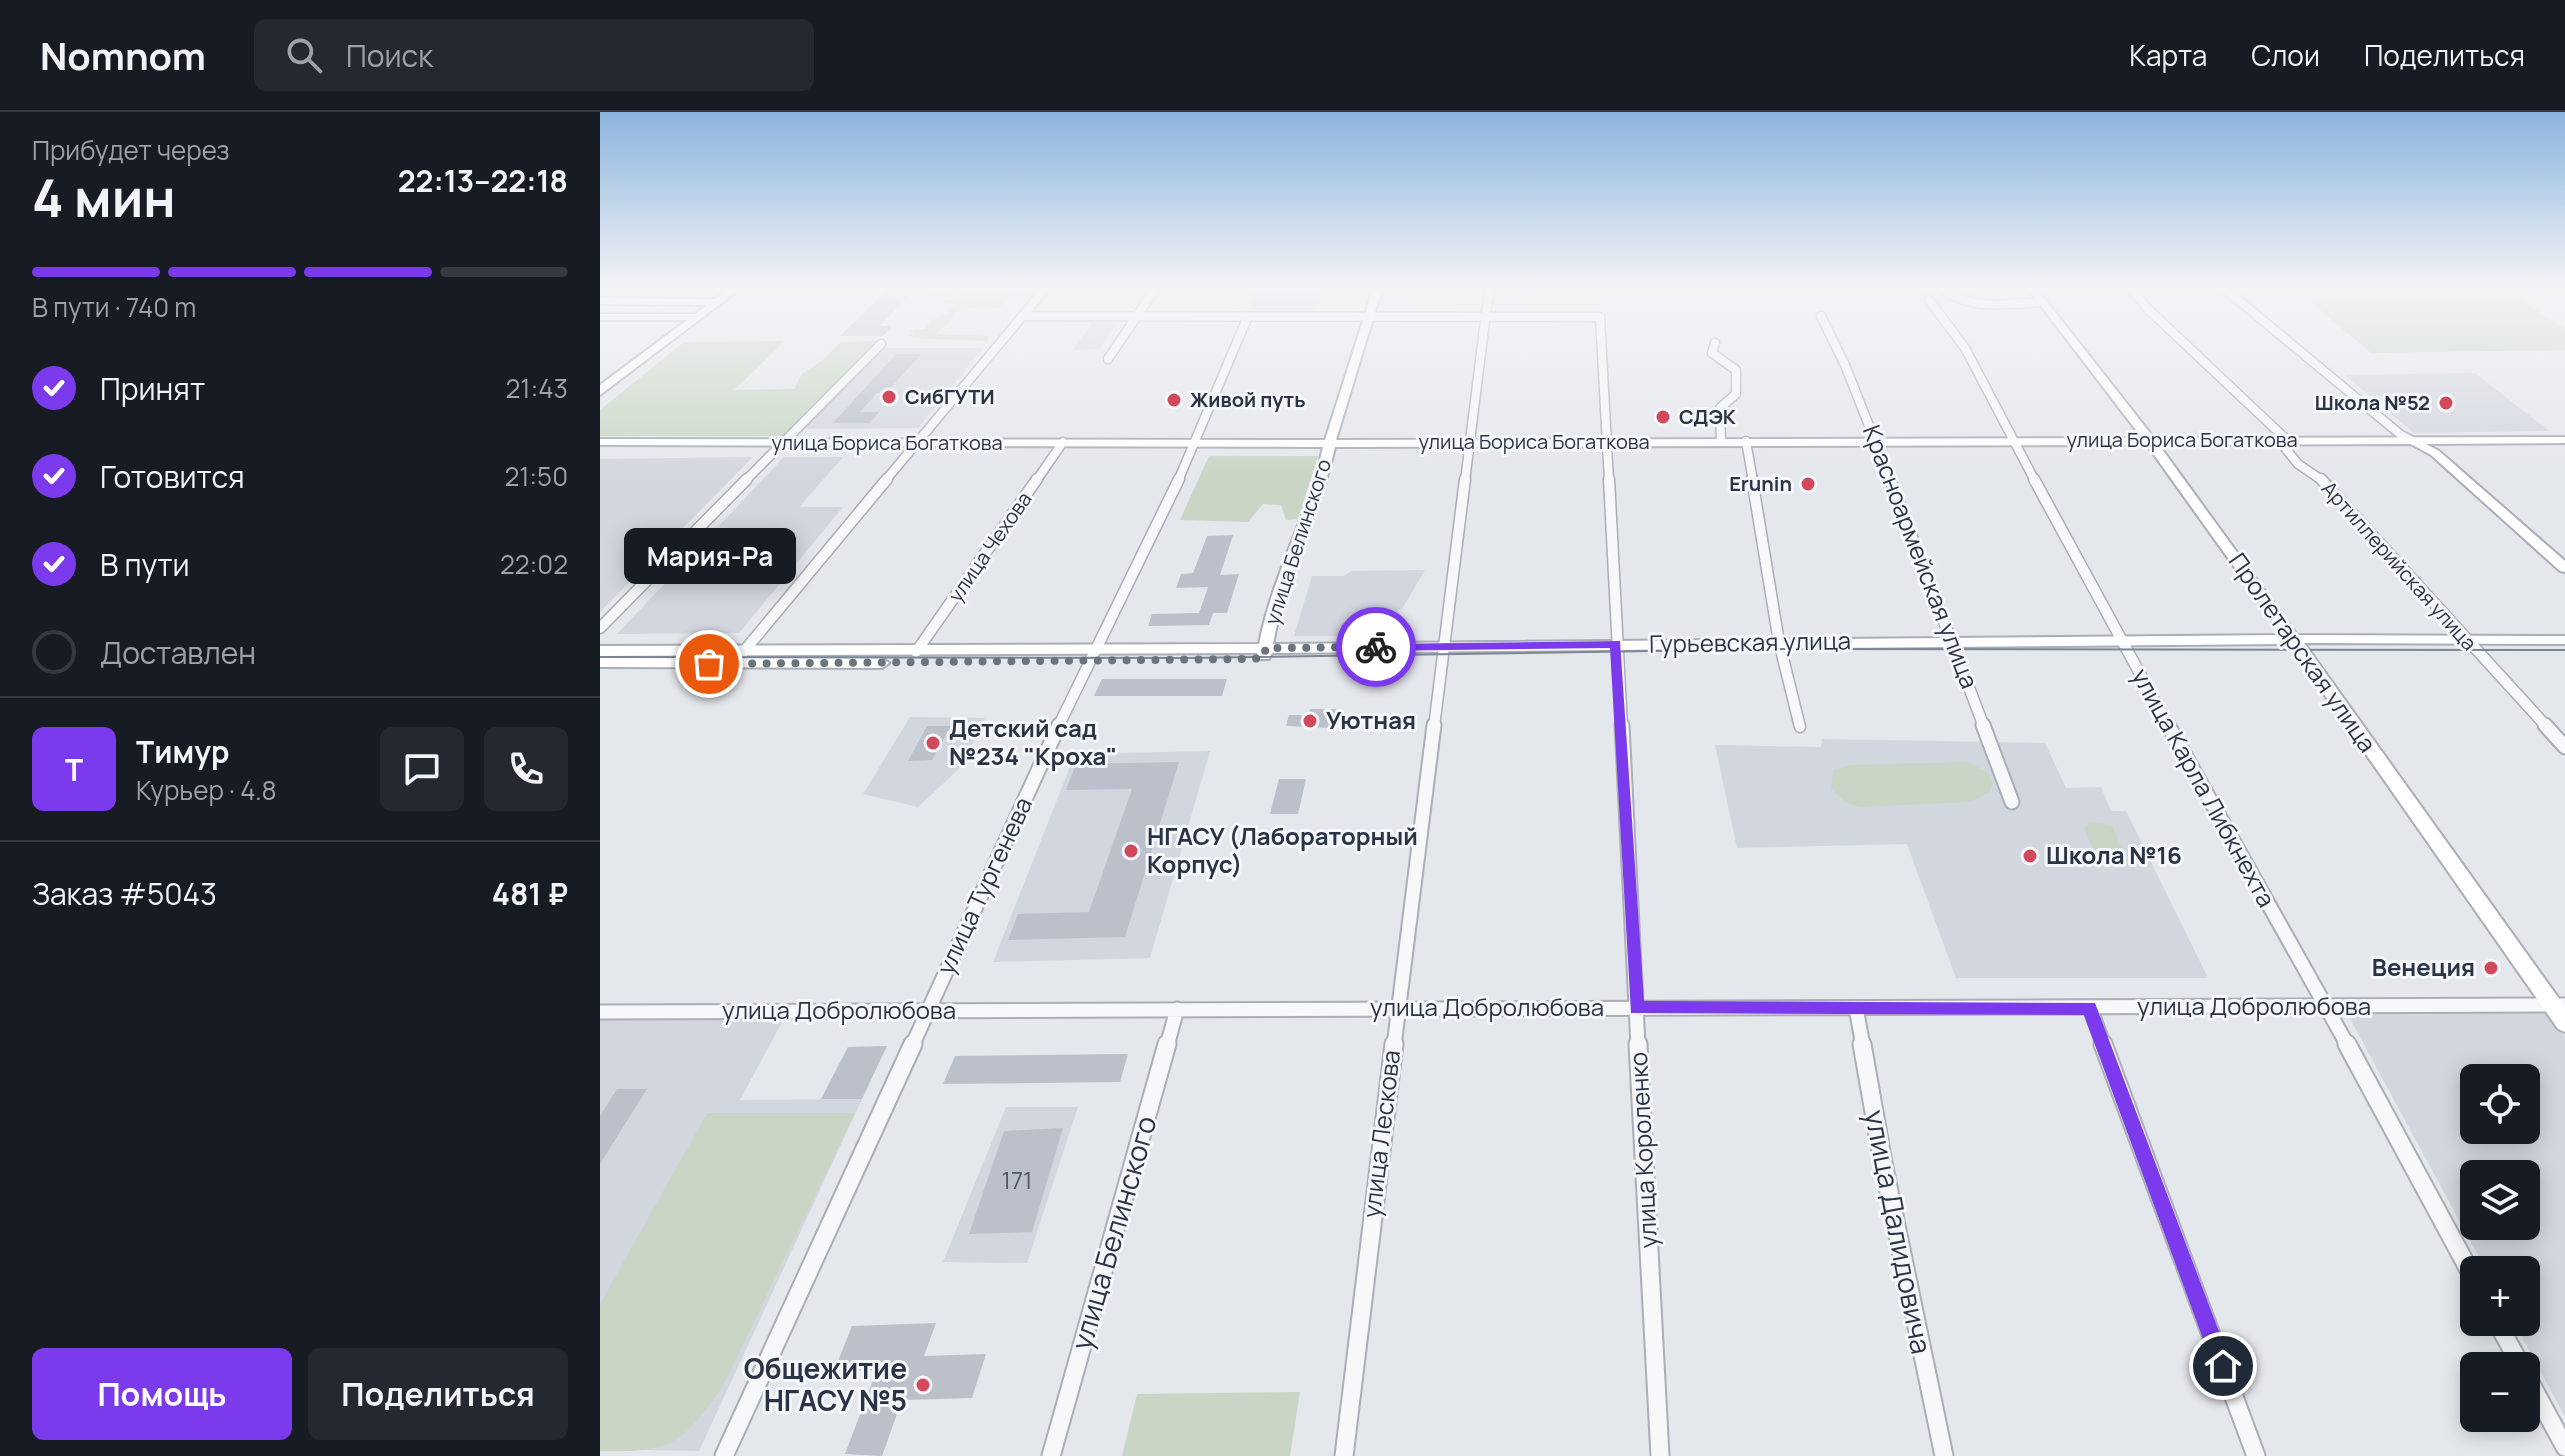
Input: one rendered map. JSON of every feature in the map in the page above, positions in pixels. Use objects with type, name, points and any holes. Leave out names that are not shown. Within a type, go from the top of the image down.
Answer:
[{"type":"main road","points":[[600,377],[635,352]]},
{"type":"main road","points":[[600,391],[653,352]]},
{"type":"main road","name":"улица Белинского","points":[[1265,653],[1271,617],[1321,482],[1358,352]]},
{"type":"main road","name":"Пролетарская улица","points":[[2081,352],[2151,440],[2291,639],[2559,1005],[2565,1023]]},
{"type":"main road","name":"улица Бориса Богаткова","points":[[600,442],[1196,444],[2565,440]]},
{"type":"main road","points":[[2413,441],[2435,453],[2565,568]]},
{"type":"main road","name":"Гурьевская улица","points":[[600,651],[737,658],[1265,653],[1445,647],[2118,638],[2565,640]]},
{"type":"main road","name":"Гурьевская улица","points":[[600,662],[916,652],[1092,655]]},
{"type":"street","points":[[600,628],[873,352]]},
{"type":"street","points":[[737,658],[994,352]]},
{"type":"street","points":[[1108,359],[1113,352]]},
{"type":"street","name":"улица Тургенева","points":[[724,1456],[1092,655],[1196,444],[1233,352]]},
{"type":"street","name":"улица Лескова","points":[[1344,1456],[1397,1009],[1482,352]]},
{"type":"street","name":"улица Короленко","points":[[1602,352],[1660,1456]]},
{"type":"street","points":[[1712,352],[1736,370],[1736,394],[1720,408],[1721,442]]},
{"type":"street","name":"Красноармейская улица","points":[[1838,352],[1954,641],[2012,802]]},
{"type":"street","name":"улица Карла Либкнехта","points":[[1967,352],[2118,638],[2327,1006],[2462,1256]]},
{"type":"street","name":"Артиллерийская улица","points":[[2193,352],[2287,440],[2285,448],[2298,464],[2319,477],[2565,747]]},
{"type":"street","points":[[2301,352],[2389,425],[2413,441]]},
{"type":"street","points":[[1746,441],[1779,642],[1800,727]]},
{"type":"street","name":"улица Чехова","points":[[916,652],[1063,442]]},
{"type":"street","name":"улица Добролюбова","points":[[600,1012],[2559,1005]]},
{"type":"street","name":"улица Далидовича","points":[[1856,1008],[1883,1163],[1944,1456]]},
{"type":"street","points":[[2090,1008],[2256,1456]]},
{"type":"street","name":"улица Белинского","points":[[1051,1456],[1177,1009]]},
{"type":"street","points":[[2540,1401],[2565,1447]]},
{"type":"shaded area","name":"СибГУТИ","points":[[878,352],[980,352],[918,428],[805,429]]},
{"type":"shaded area","name":"Школа №52","points":[[2475,373],[2549,431],[2414,433],[2345,375]]},
{"type":"shaded area","points":[[753,457],[600,612],[600,459]]},
{"type":"shaded area","points":[[784,457],[843,457],[799,507],[843,507],[739,633],[617,634]]},
{"type":"shaded area","points":[[1425,570],[1402,609],[1398,610],[1395,636],[1294,636],[1312,576],[1344,576],[1352,571]]},
{"type":"shaded area","name":"Детский сад №234 \"Кроха\"","points":[[910,717],[985,718],[960,768],[918,807],[863,794]]},
{"type":"shaded area","name":"Школа №16","points":[[1822,739],[2045,743],[2066,788],[2101,787],[2111,811],[2126,811],[2208,978],[1956,978],[1907,844],[1737,848],[1715,745],[1821,747]]},
{"type":"shaded area","points":[[1210,751],[1150,958],[993,962],[1075,754]]},
{"type":"shaded area","points":[[2547,1010],[2565,1037],[2565,1417],[2540,1370],[2540,1352],[2530,1352],[2522,1336],[2540,1336],[2540,1256],[2478,1256],[2470,1240],[2540,1240],[2540,1160],[2460,1160],[2460,1222],[2348,1015]]},
{"type":"shaded area","points":[[788,1011],[740,1100],[862,1099],[699,1451],[600,1449],[600,1014]]},
{"type":"shaded area","points":[[1006,1107],[1078,1107],[1027,1263],[943,1262]]},
{"type":"green space","points":[[672,352],[774,352],[734,390],[794,389],[802,374],[831,352],[869,352],[787,436],[600,436],[600,410]]},
{"type":"green space","points":[[2369,352],[2454,352],[2371,353]]},
{"type":"green space","points":[[1209,456],[1318,456],[1298,519],[1286,520],[1281,505],[1263,504],[1248,522],[1180,520]]},
{"type":"green space","points":[[1968,762],[1988,773],[1993,782],[1990,792],[1970,802],[1860,807],[1845,802],[1831,789],[1833,771],[1849,765]]},
{"type":"green space","points":[[2089,822],[2112,825],[2127,861],[2109,862],[2098,856],[2084,828]]},
{"type":"green space","points":[[707,1113],[855,1113],[723,1386],[709,1406],[685,1433],[660,1447],[600,1451],[600,1304]]},
{"type":"green space","points":[[1300,1392],[1290,1456],[1122,1456],[1137,1394]]},
{"type":"building","points":[[896,354],[921,354],[886,393],[877,393],[860,412],[879,412],[870,423],[833,423]]},
{"type":"building","points":[[1233,535],[1220,575],[1239,574],[1227,613],[1213,613],[1209,625],[1148,626],[1152,614],[1199,613],[1208,587],[1176,588],[1181,574],[1193,573],[1207,536]]},
{"type":"building","points":[[1102,679],[1227,679],[1222,696],[1094,696]]},
{"type":"building","name":"Уютная","points":[[1310,709],[1337,709],[1331,728],[1286,726],[1289,715],[1308,715]]},
{"type":"building","points":[[927,726],[951,726],[932,760],[908,761]]},
{"type":"building","name":"НГАСУ (Лабораторный Корпус)","points":[[1179,762],[1125,937],[1008,940],[1018,914],[1089,912],[1132,789],[1066,790],[1076,764]]},
{"type":"building","points":[[1279,779],[1306,779],[1298,814],[1270,814]]},
{"type":"building","points":[[887,1046],[862,1099],[821,1099],[848,1047]]},
{"type":"building","points":[[1128,1054],[1120,1082],[943,1084],[955,1056]]},
{"type":"building","points":[[617,1089],[647,1089],[600,1164],[600,1116]]},
{"type":"building","points":[[1063,1128],[1032,1232],[969,1234],[1004,1131]]},
{"type":"building","name":"Общежитие НГАСУ №5","points":[[936,1323],[924,1356],[986,1354],[972,1398],[902,1400],[882,1456],[845,1454],[877,1370],[834,1371],[852,1326]]},
{"type":"tram line","points":[[600,657],[1189,658],[1781,649],[2565,650]]},
{"type":"way so far","points":[[709,664],[1252,659],[1263,658],[1266,648],[1376,647]]},
{"type":"place","name":"СибГУТИ","points":[[889,397]]},
{"type":"place","name":"Живой путь","points":[[1174,400]]},
{"type":"place","name":"Школа №52","points":[[2446,403]]},
{"type":"place","name":"СДЭК","points":[[1663,417]]},
{"type":"place","name":"Erunin","points":[[1808,484]]},
{"type":"place","name":"Мария-Ра","points":[[709,664]]},
{"type":"place","name":"Уютная","points":[[1310,721]]},
{"type":"place","name":"Детский сад №234 \"Кроха\"","points":[[933,743]]},
{"type":"place","name":"НГАСУ (Лабораторный Корпус)","points":[[1131,851]]},
{"type":"place","name":"Школа №16","points":[[2030,856]]},
{"type":"place","name":"Венеция","points":[[2491,968]]},
{"type":"place","name":"Общежитие НГАСУ №5","points":[[923,1385]]},
{"type":"route","points":[[1376,647],[1616,644],[1637,1008],[2090,1008],[2223,1366]]}]
